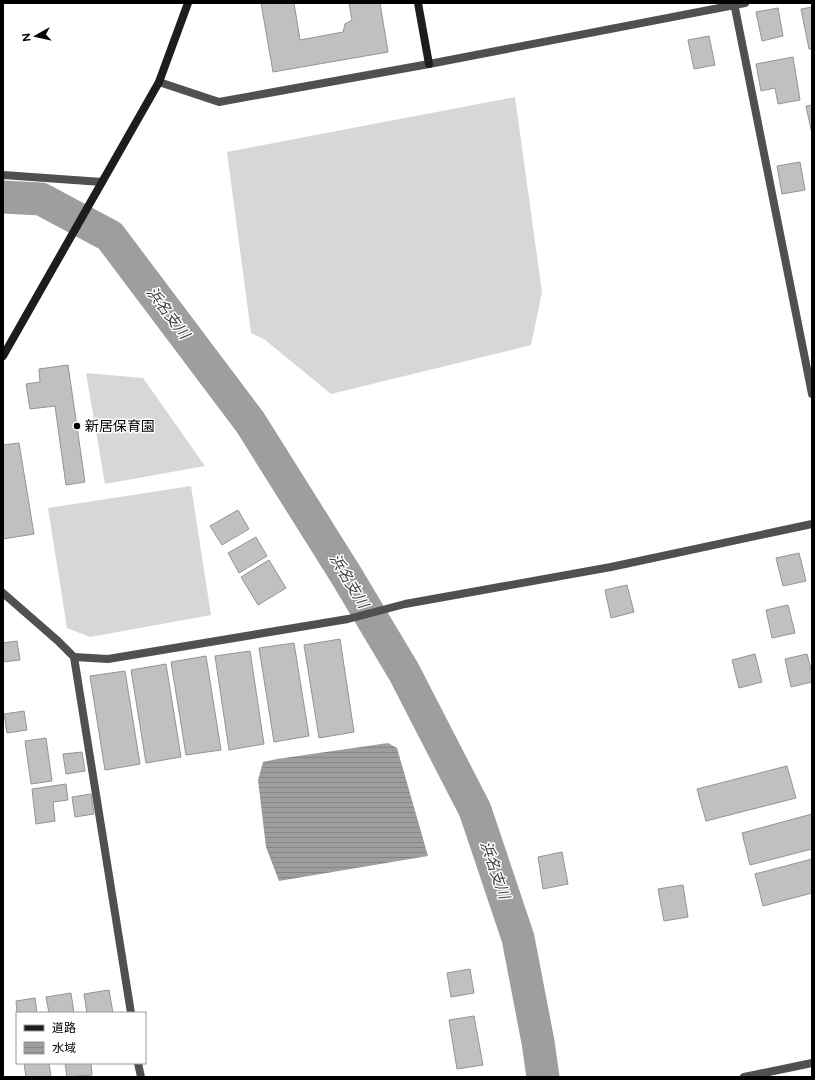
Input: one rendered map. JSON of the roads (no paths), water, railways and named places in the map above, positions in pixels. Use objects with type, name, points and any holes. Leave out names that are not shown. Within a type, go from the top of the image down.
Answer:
[{"type":"street","points":[[3,356],[159,82],[188,3]]},
{"type":"street","points":[[418,3],[430,64]]},
{"type":"street","points":[[159,82],[219,102],[430,64],[745,3]]},
{"type":"street","points":[[734,4],[812,394]]},
{"type":"street","points":[[3,174],[102,182]]},
{"type":"street","points":[[74,657],[108,659],[348,619],[405,604],[611,567],[812,524]]},
{"type":"street","points":[[3,593],[74,657],[131,1012]]},
{"type":"street","points":[[744,1077],[812,1063]]},
{"type":"street","points":[[138,1064],[141,1077]]},
{"type":"water","points":[[388,743],[397,748],[428,856],[279,881],[266,847],[258,780],[263,762]]},
{"type":"waterway","name":"浜名支川","points":[[3,197],[41,199],[110,236],[250,422],[346,575],[404,672],[475,810],[518,938],[538,1042],[543,1077]]},
{"type":"place","name":"新居保育園","points":[[77,426]]}]
